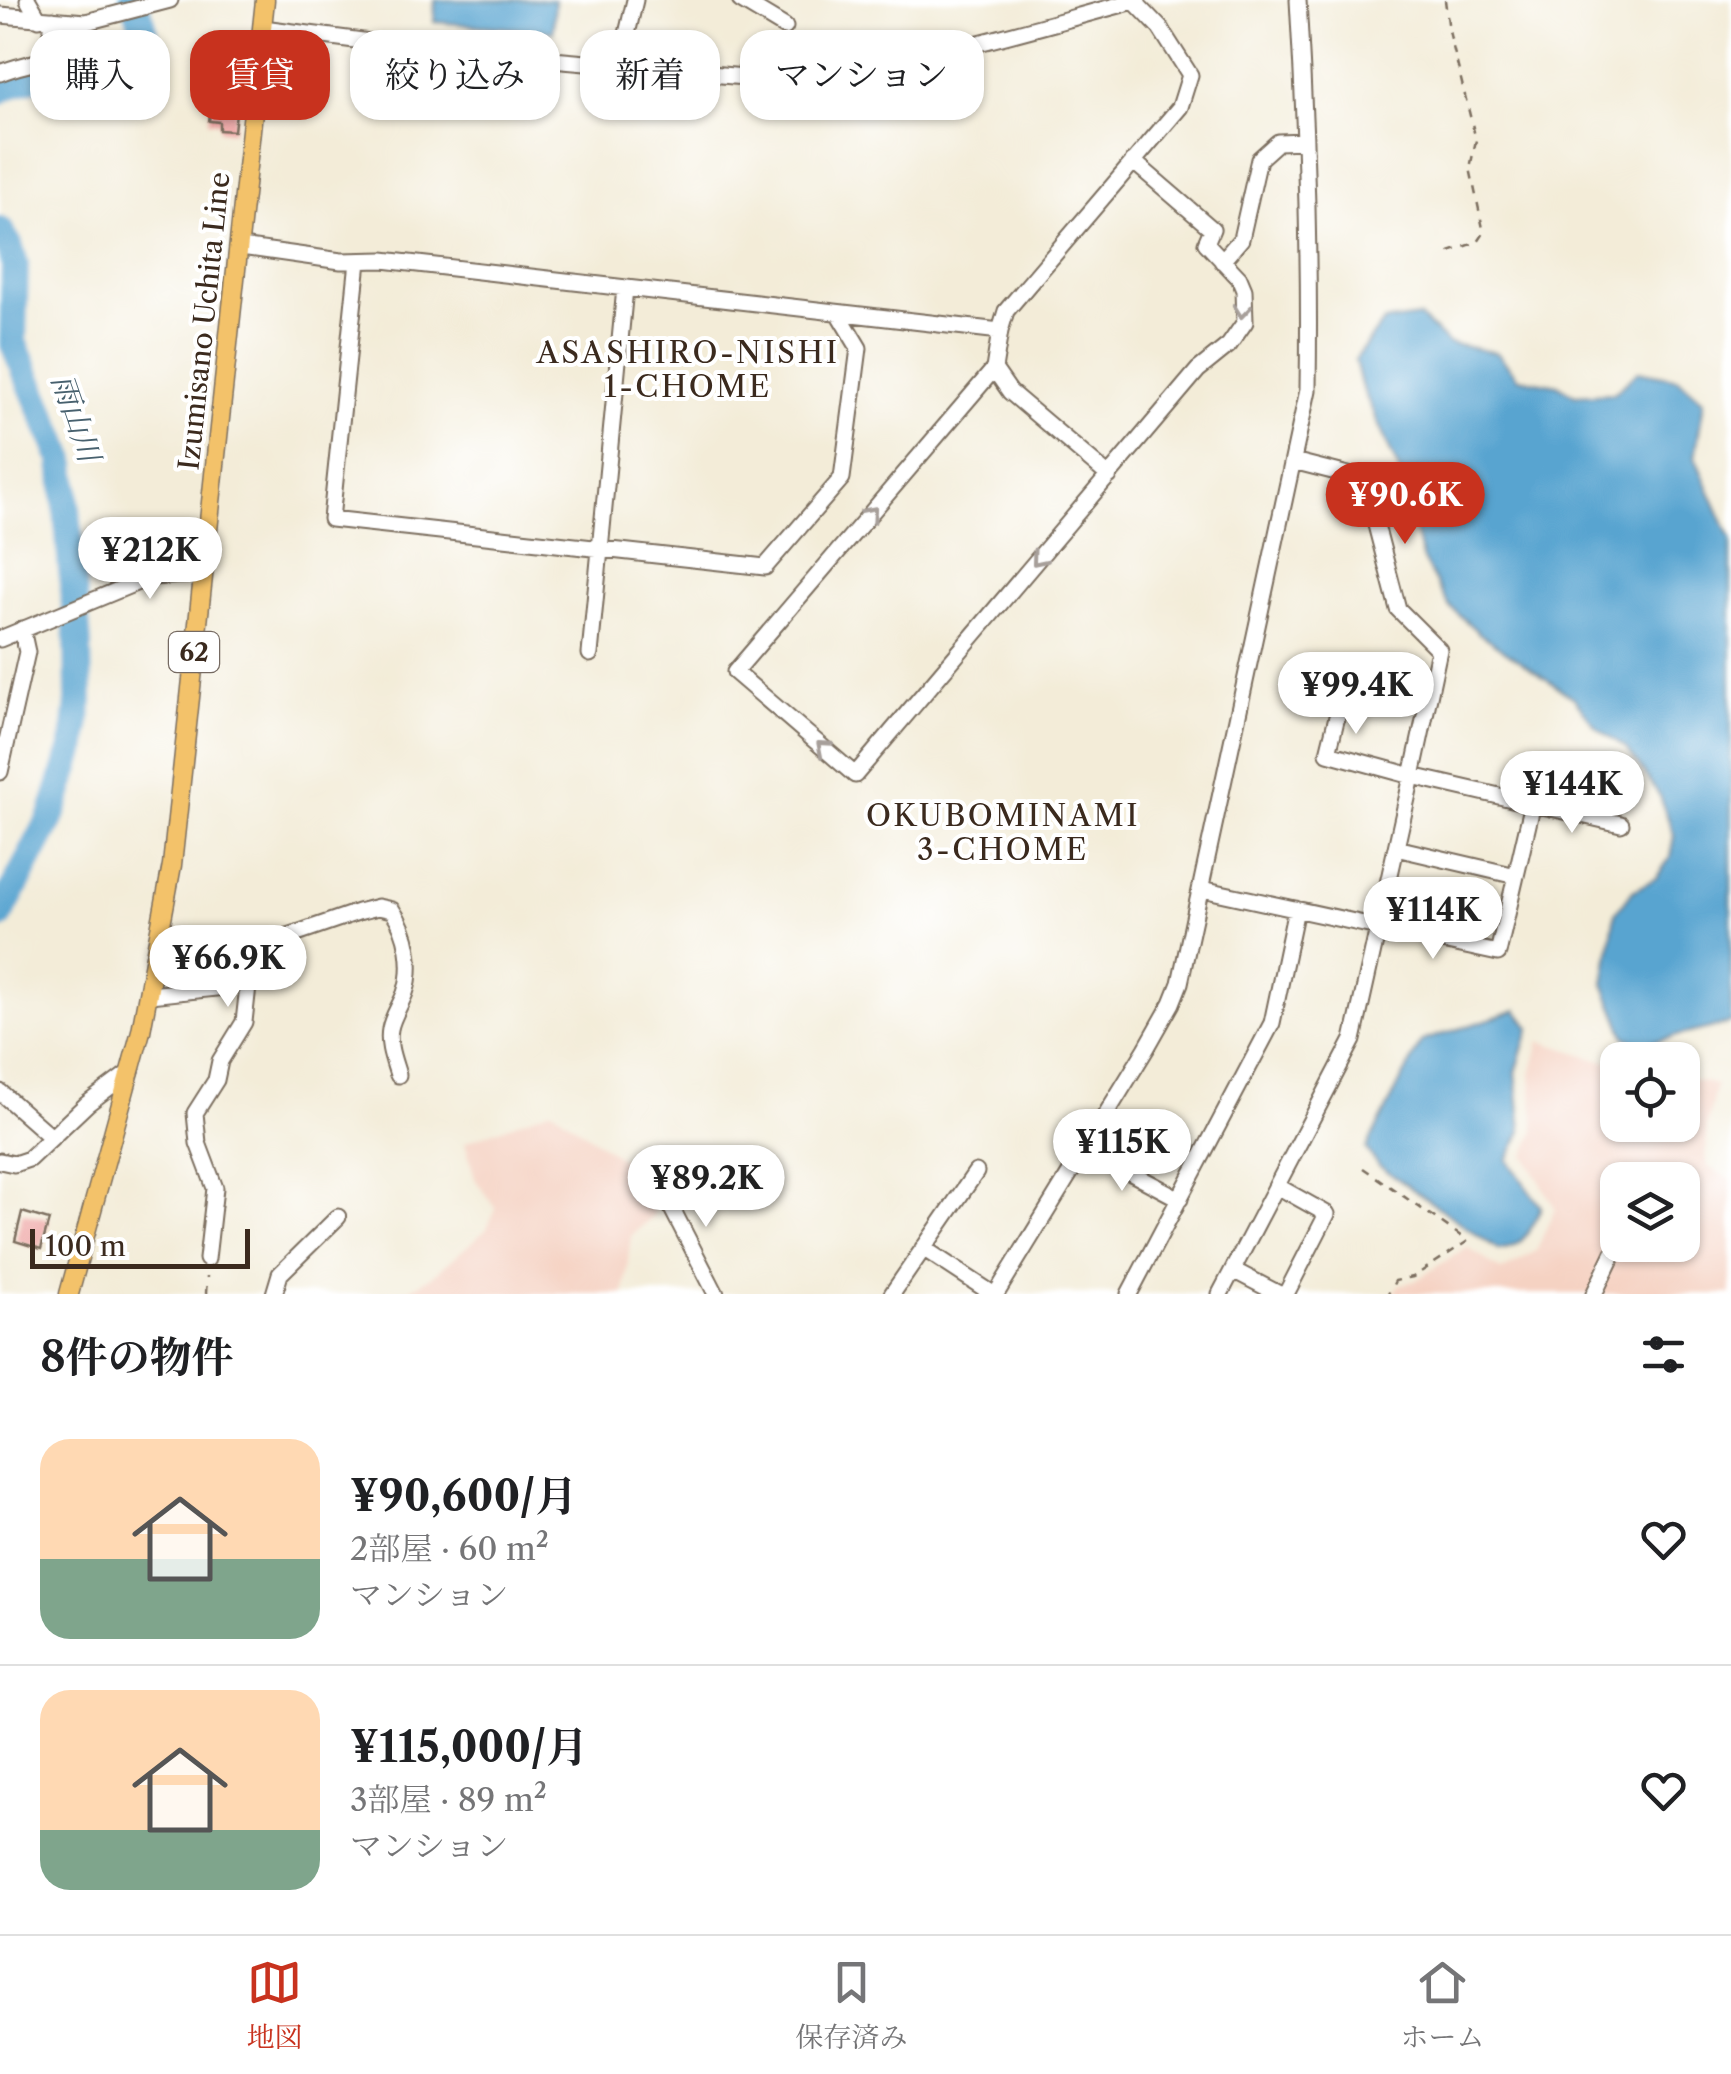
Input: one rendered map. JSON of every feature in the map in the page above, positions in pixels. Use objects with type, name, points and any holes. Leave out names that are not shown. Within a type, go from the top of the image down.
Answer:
[{"type":"main road","name":"Izumisano Uchita Line","points":[[69,1294],[150,996],[172,865],[265,0]]},
{"type":"street","points":[[0,73],[43,60],[50,52],[46,19],[28,0]]},
{"type":"street","points":[[627,30],[634,0]]},
{"type":"street","points":[[740,0],[785,27]]},
{"type":"street","points":[[720,76],[767,79],[910,62],[1136,0],[1160,28],[1190,75],[1180,107],[1133,160],[1006,311],[994,369],[735,672],[855,774],[1198,370],[1229,345],[1244,322],[1244,290],[1239,278],[1206,243],[1212,229],[1133,160]]},
{"type":"street","points":[[924,1248],[995,1294],[1172,1003],[1202,889],[1308,390],[1310,307],[1298,0]]},
{"type":"street","points":[[0,15],[98,20],[164,2]]},
{"type":"street","points":[[263,28],[580,64]]},
{"type":"street","points":[[1222,261],[1241,239],[1259,159],[1278,142],[1305,141]]},
{"type":"street","points":[[241,247],[341,262],[383,260],[1000,331]]},
{"type":"street","points":[[358,261],[331,518],[599,549],[764,566],[842,478],[859,348],[838,313]]},
{"type":"street","points":[[590,654],[625,288]]},
{"type":"street","points":[[994,369],[1010,392],[1109,476]]},
{"type":"street","points":[[1220,1294],[1353,1040],[1438,650],[1398,609],[1364,479],[1294,460]]},
{"type":"street","points":[[0,639],[150,578],[202,574]]},
{"type":"street","points":[[0,772],[27,652],[22,630]]},
{"type":"street","points":[[1428,696],[1347,676],[1328,753],[1621,824]]},
{"type":"street","points":[[1202,889],[1498,953],[1533,804]]},
{"type":"street","points":[[1396,848],[1516,876]]},
{"type":"street","points":[[150,996],[225,988],[268,943],[358,912],[378,907],[392,910],[402,924],[409,957],[407,987],[390,1030],[398,1076]]},
{"type":"street","points":[[1130,1294],[1272,1023],[1296,909]]},
{"type":"street","points":[[207,1259],[215,1188],[198,1143],[195,1113],[244,1022],[248,986],[242,974]]},
{"type":"street","points":[[0,1161],[14,1164],[30,1159],[50,1136],[131,1071]]},
{"type":"street","points":[[0,1092],[50,1136]]},
{"type":"street","points":[[1086,1149],[1180,1200]]},
{"type":"street","points":[[892,1294],[976,1172]]},
{"type":"street","points":[[1233,1270],[1282,1294],[1326,1214],[1276,1186]]},
{"type":"street","points":[[657,1190],[666,1198],[716,1294]]},
{"type":"street","points":[[274,1294],[280,1274],[338,1217]]},
{"type":"street","points":[[1594,1294],[1609,1262]]},
{"type":"path","points":[[1445,0],[1476,140],[1470,168],[1484,232],[1478,242],[1449,252]]},
{"type":"path","points":[[1363,1168],[1468,1242],[1413,1276],[1395,1281],[1388,1294]]},
{"type":"path","points":[[206,1294],[207,1259]]},
{"type":"shaded area","points":[[1540,1041],[1600,1060],[1600,1142],[1700,1142],[1700,1081],[1716,1085],[1707,1125],[1706,1166],[1731,1179],[1731,1294],[1393,1294],[1399,1285],[1415,1281],[1467,1247],[1502,1271],[1536,1251],[1555,1208],[1525,1155],[1535,1132],[1531,1074]]},
{"type":"shaded area","points":[[552,1109],[652,1181],[657,1191],[653,1216],[631,1236],[624,1294],[402,1294],[435,1274],[486,1230],[496,1209],[475,1179],[465,1142]]},
{"type":"water","points":[[435,0],[555,0],[553,30],[434,22]]},
{"type":"water","points":[[1419,317],[1448,343],[1497,353],[1519,378],[1558,385],[1575,395],[1614,393],[1638,371],[1679,379],[1704,401],[1695,457],[1731,539],[1731,1023],[1652,1042],[1626,1038],[1604,984],[1615,913],[1633,891],[1656,878],[1670,858],[1674,835],[1660,796],[1626,748],[1596,727],[1574,698],[1480,634],[1449,606],[1422,558],[1401,475],[1361,385],[1355,360],[1383,322]]},
{"type":"water","points":[[1517,1010],[1530,1028],[1516,1072],[1522,1131],[1508,1160],[1541,1207],[1521,1241],[1499,1250],[1378,1165],[1366,1149],[1422,1041]]},
{"type":"building","points":[[235,120],[234,131],[219,130],[219,122],[209,121]]},
{"type":"building","points":[[22,1212],[49,1220],[41,1249],[15,1241]]},
{"type":"waterway","name":"雨山川","points":[[0,90],[46,74],[138,60],[145,38],[133,0]]},
{"type":"waterway","name":"雨山川","points":[[0,231],[15,265],[13,342],[63,460],[79,701],[74,745],[52,816],[0,915]]},
{"type":"district","name":"ASASHIRO-NISHI 1-CHOME","points":[[688,369]]},
{"type":"district","name":"OKUBOMINAMI 3-CHOME","points":[[1003,832]]}]
